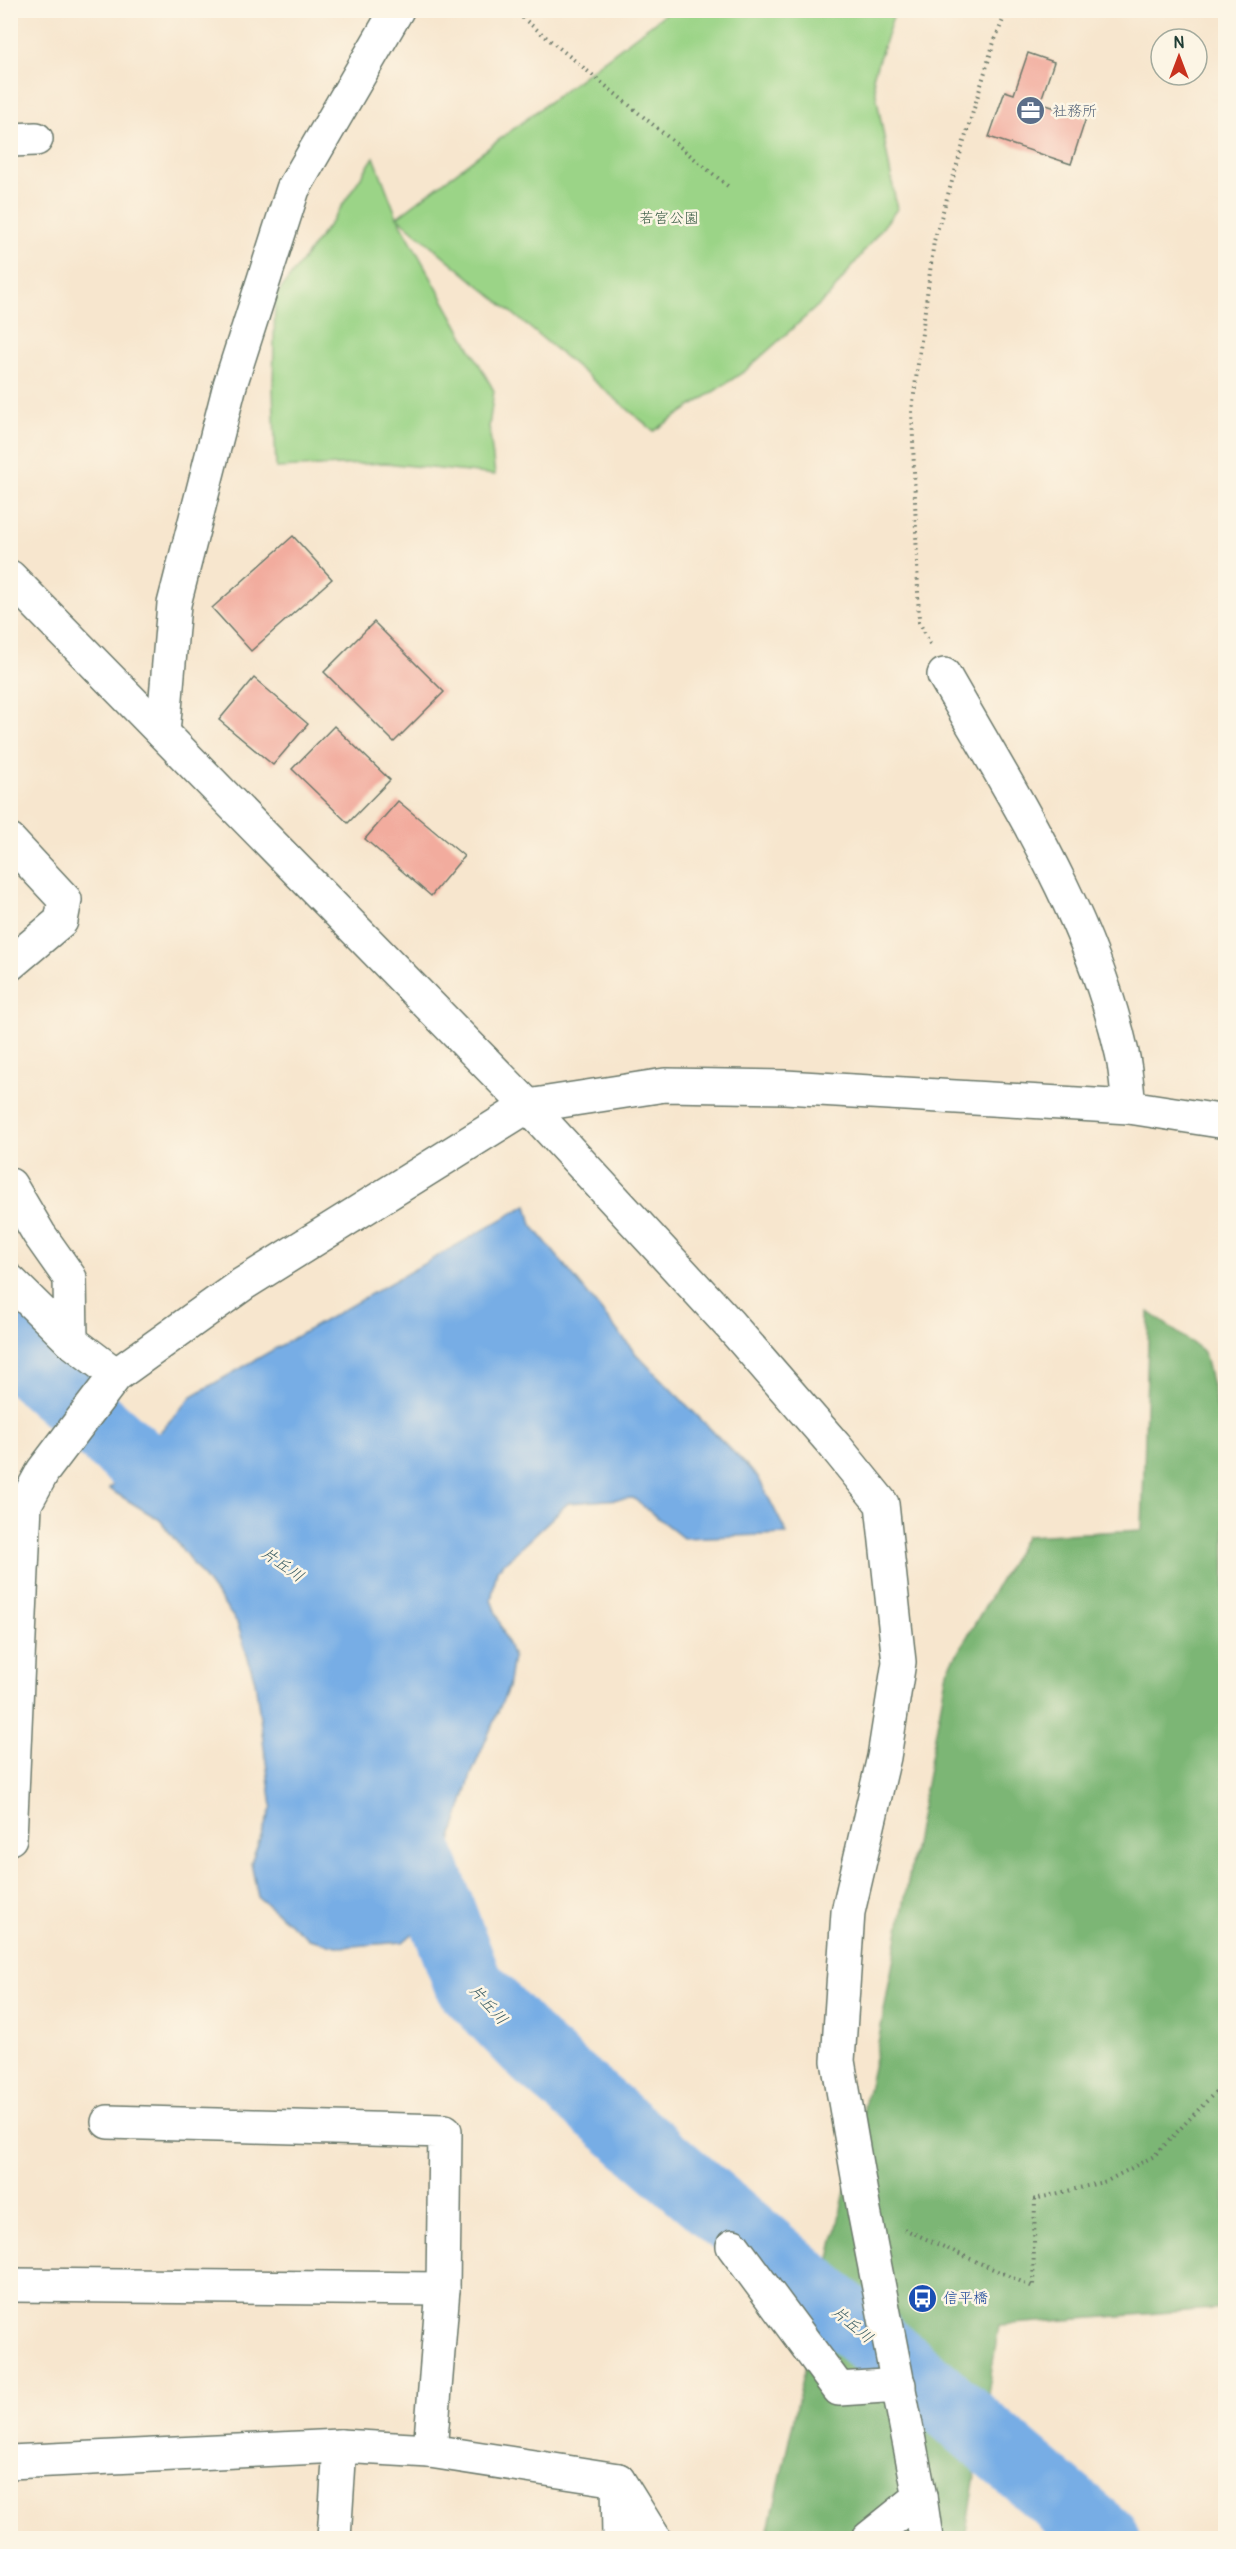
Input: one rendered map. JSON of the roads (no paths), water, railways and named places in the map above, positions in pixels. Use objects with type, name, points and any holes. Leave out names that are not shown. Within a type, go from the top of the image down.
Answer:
[{"type":"street","points":[[163,733],[174,604],[230,385],[293,189],[397,10]]},
{"type":"street","points":[[10,577],[528,1106],[730,1325],[882,1504],[899,1662],[884,1757],[848,1912],[838,2061],[926,2538]]},
{"type":"street","points":[[944,675],[1074,910],[1100,972],[1123,1055],[1129,1107]]},
{"type":"street","points":[[10,841],[65,900],[61,921],[10,964]]},
{"type":"street","points":[[10,1838],[25,1504],[43,1472],[116,1375],[243,1284],[528,1106],[665,1085],[785,1087],[1129,1107],[1226,1122]]},
{"type":"street","points":[[10,1185],[39,1234],[70,1278],[71,1341]]},
{"type":"street","points":[[10,1281],[71,1341],[116,1375]]},
{"type":"street","points":[[108,2122],[445,2132],[442,2289],[430,2451]]},
{"type":"street","points":[[733,2246],[839,2389],[899,2385]]},
{"type":"street","points":[[10,2285],[442,2289]]},
{"type":"street","points":[[334,2538],[340,2446]]},
{"type":"street","points":[[10,2462],[340,2446],[430,2451],[618,2480],[654,2538]]},
{"type":"street","points":[[618,2480],[619,2538]]},
{"type":"street","points":[[869,2538],[920,2497]]},
{"type":"water","points":[[527,1205],[532,1225],[637,1355],[758,1477],[787,1534],[683,1538],[633,1498],[568,1503],[497,1570],[491,1600],[513,1657],[508,1688],[471,1775],[427,1921],[403,1942],[341,1947],[309,1939],[258,1897],[251,1863],[272,1806],[255,1681],[237,1622],[160,1520],[109,1489],[192,1396]]},
{"type":"waterway","name":"片丘川","points":[[10,1348],[141,1464],[213,1514]]},
{"type":"waterway","name":"片丘川","points":[[404,1804],[410,1828],[468,1983],[537,2055],[1105,2538]]},
{"type":"place","name":"社務所","points":[[1031,111]]},
{"type":"place","name":"信平橋","points":[[922,2298]]},
{"type":"park label","name":"若宮公園","points":[[669,218]]}]
